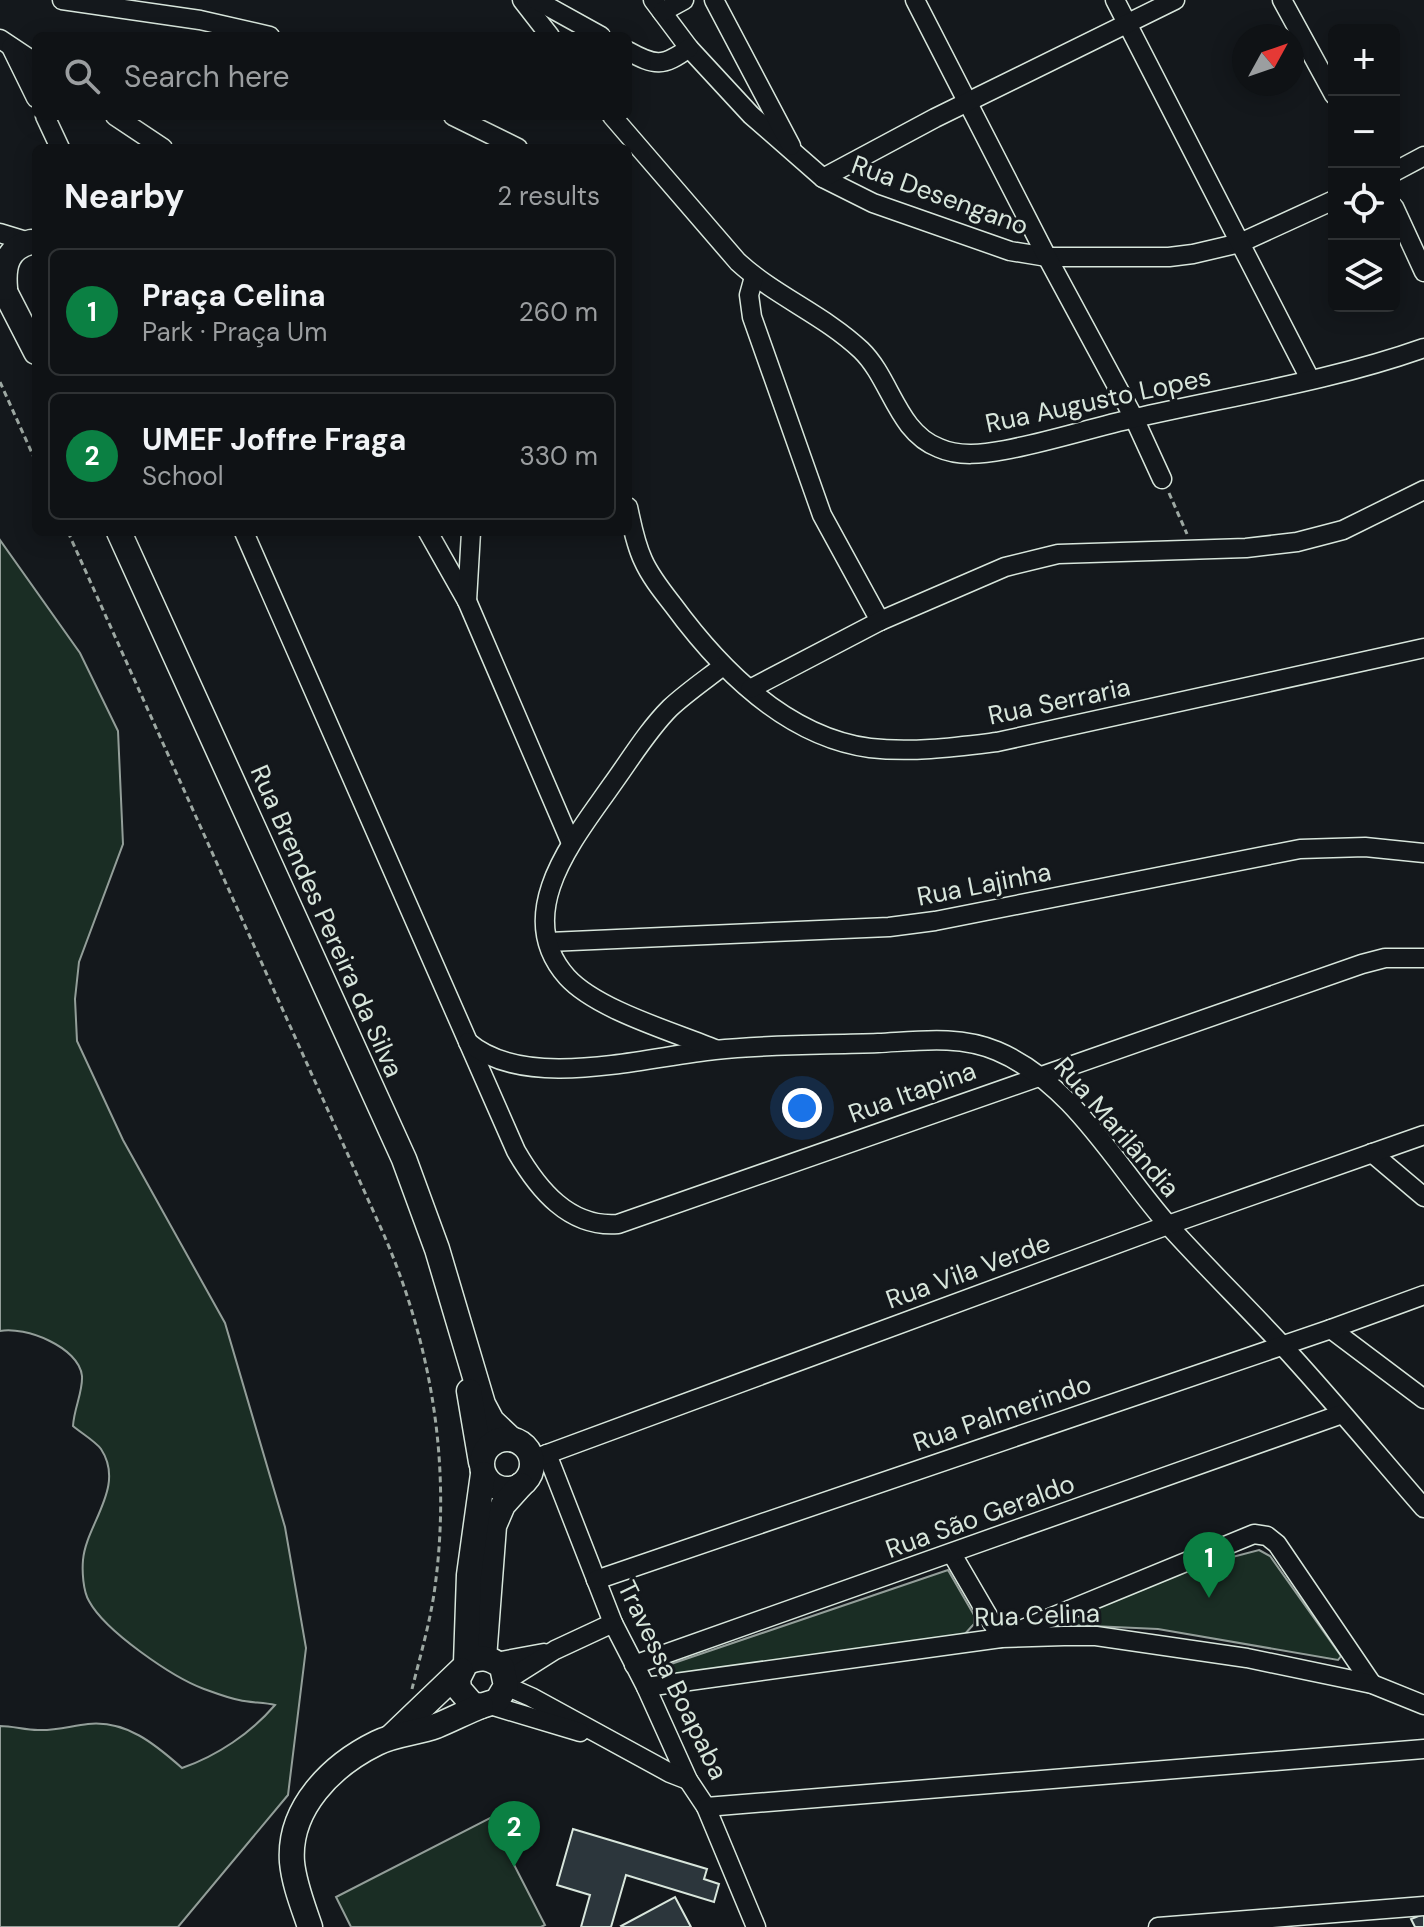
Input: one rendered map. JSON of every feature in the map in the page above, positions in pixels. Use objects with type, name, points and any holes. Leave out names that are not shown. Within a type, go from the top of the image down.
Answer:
[{"type":"main road","points":[[32,243],[22,244],[7,258],[3,285],[32,344]]},
{"type":"main road","name":"Rua Brendes Pereira da Silva","points":[[121,536],[404,1159],[437,1249],[486,1413],[511,1439]]},
{"type":"main road","name":"Rua Brendes Pereira da Silva","points":[[463,1341],[482,1468],[469,1575],[491,1673]]},
{"type":"main road","points":[[390,1738],[435,1726],[486,1706],[503,1694],[491,1673],[494,1526],[503,1505],[521,1485],[539,1457],[511,1439],[491,1444],[484,1452],[482,1468],[489,1483],[511,1489],[521,1485]]},
{"type":"main road","points":[[486,1706],[472,1704],[459,1689],[491,1673]]},
{"type":"main road","points":[[310,1927],[292,1861],[293,1843],[302,1812],[316,1791],[332,1773],[365,1750],[390,1738],[491,1673]]},
{"type":"main road","points":[[299,1891],[300,1927]]},
{"type":"street","points":[[62,0],[200,20],[252,32]]},
{"type":"street","points":[[522,0],[547,32]]},
{"type":"street","points":[[536,0],[594,32]]},
{"type":"street","points":[[657,6],[684,0]]},
{"type":"street","points":[[714,0],[797,158]]},
{"type":"street","points":[[915,0],[1134,418],[1162,479]]},
{"type":"street","points":[[1115,0],[1310,379]]},
{"type":"street","points":[[823,178],[1175,0]]},
{"type":"street","points":[[1282,0],[1328,84]]},
{"type":"street","name":"Rua Desengano","points":[[657,6],[689,48],[751,115],[823,178],[861,198],[912,218],[1010,251],[1047,257],[1169,257],[1240,243],[1328,203]]},
{"type":"street","points":[[6,43],[32,60]]},
{"type":"street","points":[[6,43],[32,91]]},
{"type":"street","points":[[632,53],[659,64],[673,60],[689,48]]},
{"type":"street","points":[[47,120],[58,144]]},
{"type":"street","points":[[121,120],[157,144]]},
{"type":"street","points":[[461,120],[510,144]]},
{"type":"street","name":"Rua Augusto Lopes","points":[[615,120],[702,223],[754,277],[862,351],[878,369],[907,423],[921,439],[938,448],[961,454],[1006,450],[1310,379],[1424,348]]},
{"type":"street","points":[[1400,169],[1424,156]]},
{"type":"street","points":[[1400,220],[1424,272]]},
{"type":"street","points":[[0,233],[32,242]]},
{"type":"street","points":[[754,277],[749,295],[752,317],[822,515],[880,621]]},
{"type":"street","points":[[750,689],[880,621],[1005,567],[1058,554],[1272,546],[1343,530],[1424,490]]},
{"type":"street","name":"Rua Serraria","points":[[632,521],[643,560],[656,583],[723,666],[802,725],[835,740],[870,748],[957,747],[1012,739],[1424,648]]},
{"type":"street","name":"Rua Itapina","points":[[246,536],[516,1151],[545,1194],[561,1208],[601,1226],[618,1224],[1362,964],[1385,958],[1424,958]]},
{"type":"street","points":[[430,536],[467,601],[571,843]]},
{"type":"street","points":[[467,601],[471,536]]},
{"type":"street","points":[[717,1049],[605,1004],[584,992],[562,969],[549,942],[546,902],[571,843],[652,728],[690,691],[723,666]]},
{"type":"street","name":"Rua Lajinha","points":[[549,942],[889,927],[935,921],[1300,849],[1365,847],[1424,853]]},
{"type":"street","name":"Rua Marilândia","points":[[466,1040],[482,1053],[496,1059],[530,1066],[558,1067],[717,1049],[954,1040],[995,1050],[1040,1074],[1080,1117],[1168,1225],[1282,1345],[1424,1508]]},
{"type":"street","name":"Rua Vila Verde","points":[[539,1457],[1168,1225],[1424,1135]]},
{"type":"street","points":[[1372,1153],[1424,1197]]},
{"type":"street","name":"Rua Palmerindo","points":[[596,1580],[1424,1295]]},
{"type":"street","points":[[1331,1329],[1424,1399]]},
{"type":"street","name":"Rua São Geraldo","points":[[634,1665],[1342,1414]]},
{"type":"street","name":"Travessa Boapaba","points":[[539,1457],[613,1623],[688,1780],[706,1807],[756,1927]]},
{"type":"street","points":[[952,1554],[1001,1638],[1254,1534],[1267,1536],[1277,1544],[1372,1684]]},
{"type":"street","points":[[491,1673],[555,1650],[613,1623]]},
{"type":"street","name":"Rua Celina","points":[[646,1687],[1001,1638],[1096,1636],[1247,1658],[1372,1684],[1424,1705]]},
{"type":"street","points":[[491,1673],[670,1773],[688,1780]]},
{"type":"street","points":[[486,1706],[610,1740]]},
{"type":"street","points":[[706,1807],[1424,1749]]},
{"type":"street","points":[[1158,1927],[1223,1925],[1293,1915],[1424,1906]]},
{"type":"path","points":[[0,382],[32,453]]},
{"type":"path","points":[[1162,479],[1193,548]]},
{"type":"path","points":[[70,536],[384,1235],[413,1311],[434,1399],[441,1497],[434,1594],[411,1694]]},
{"type":"green space","points":[[0,540],[80,653],[118,731],[123,844],[79,962],[75,999],[77,1041],[123,1140],[225,1323],[285,1527],[306,1648],[288,1795],[178,1927],[0,1927],[0,1726],[44,1730],[88,1724],[115,1726],[150,1742],[182,1768],[233,1742],[275,1705],[230,1698],[191,1683],[140,1652],[97,1613],[85,1592],[83,1560],[107,1491],[108,1463],[101,1449],[73,1426],[82,1382],[79,1366],[61,1348],[36,1335],[0,1331]]},
{"type":"green space","points":[[1259,1550],[1270,1556],[1341,1656],[1338,1660],[1158,1629],[1065,1623],[1064,1620],[1194,1567]]},
{"type":"green space","points":[[948,1570],[974,1615],[974,1624],[963,1636],[668,1679],[658,1672],[668,1665]]},
{"type":"green space","points":[[490,1818],[545,1925],[351,1927],[336,1897]]},
{"type":"building","points":[[573,1829],[707,1869],[704,1879],[719,1884],[714,1902],[626,1875],[611,1927],[581,1927],[590,1895],[557,1885]]},
{"type":"building","points":[[675,1897],[691,1927],[621,1926]]},
{"type":"building","points":[[1424,1914],[1424,1927],[1415,1927],[1411,1919]]},
{"type":"place","name":"Praça Celina","points":[[1209,1598]]},
{"type":"place","name":"UMEF Joffre Fraga","points":[[514,1867]]}]
